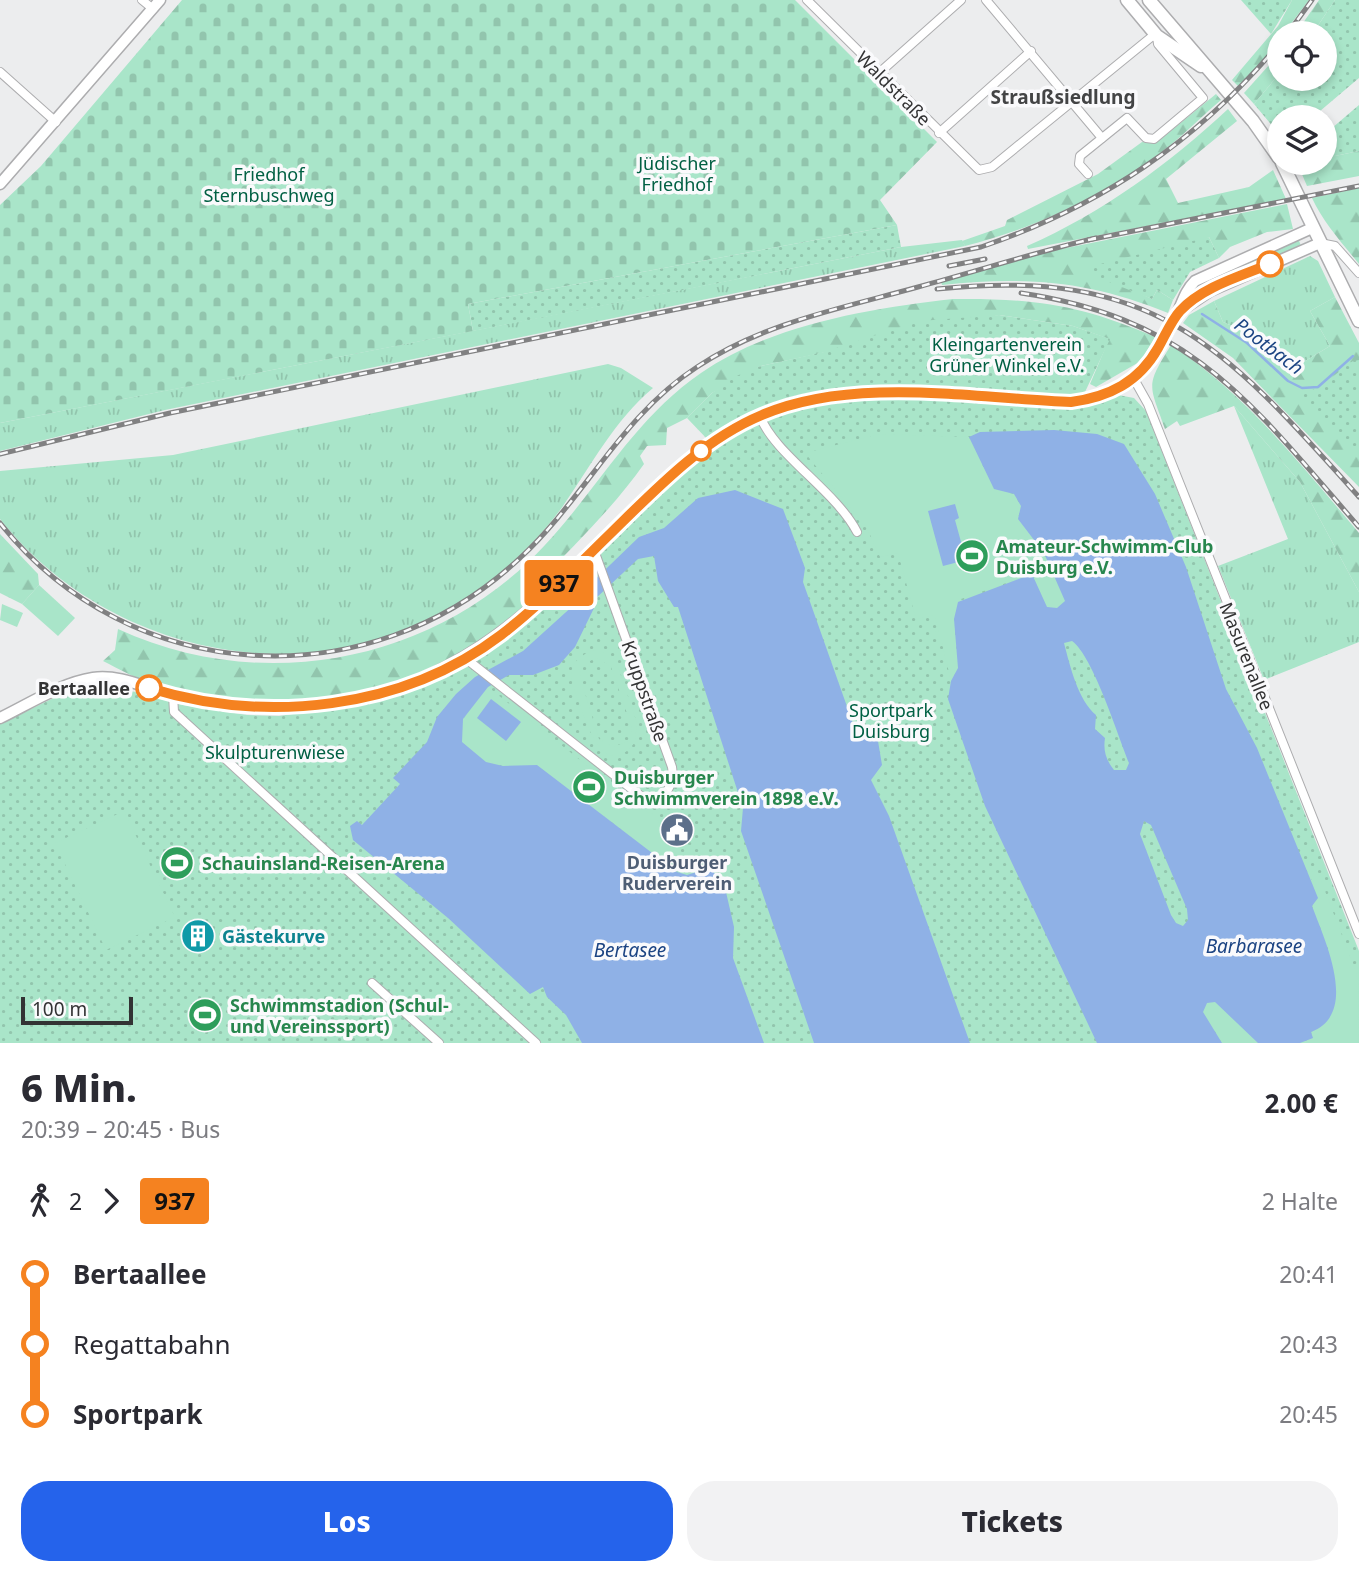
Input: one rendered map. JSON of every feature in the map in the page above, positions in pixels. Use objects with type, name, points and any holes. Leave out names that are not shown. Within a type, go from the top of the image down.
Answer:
[{"type":"main road","points":[[1127,0],[1156,35],[1186,59],[1204,68]]},
{"type":"main road","points":[[1149,0],[1204,68],[1244,111],[1267,142]]},
{"type":"main road","points":[[1287,175],[1359,321]]},
{"type":"street","points":[[0,184],[157,5],[142,0]]},
{"type":"street","name":"Waldstraße","points":[[807,0],[972,166],[985,170],[1073,102]]},
{"type":"street","points":[[879,73],[961,0]]},
{"type":"street","points":[[986,0],[1102,138]]},
{"type":"street","points":[[1073,102],[1156,35],[1165,53],[1203,98],[1154,139],[1146,138],[1127,118],[1080,156],[1079,164],[1087,174]]},
{"type":"street","points":[[939,133],[1031,51]]},
{"type":"street","points":[[0,72],[56,122]]},
{"type":"street","points":[[0,718],[69,685],[96,677],[121,679],[173,695],[260,708],[285,709],[389,690],[464,658],[515,624],[700,452],[760,416],[814,398],[869,393],[1071,402],[1102,396],[1134,379],[1149,365],[1178,313],[1184,294],[1195,281],[1312,228]]},
{"type":"street","points":[[1178,313],[1210,291],[1320,243],[1335,246],[1359,274],[1341,286]]},
{"type":"street","name":"Masurenallee","points":[[1134,379],[1148,404],[1359,934]]},
{"type":"street","points":[[760,416],[766,431],[816,481],[851,520],[857,532]]},
{"type":"street","name":"Kruppstraße","points":[[464,658],[642,797],[655,799],[667,791],[673,780],[672,767],[594,550]]},
{"type":"street","points":[[173,695],[174,712],[536,1043]]},
{"type":"street","points":[[372,983],[439,1043]]},
{"type":"green space","name":"Friedhof Sternbuschweg","points":[[182,0],[795,0],[937,142],[880,200],[897,225],[468,304],[473,331],[0,423],[0,205],[41,166]]},
{"type":"green space","points":[[1241,0],[1292,0],[1279,21],[1267,21],[1267,29]]},
{"type":"green space","points":[[1292,0],[1309,0],[1293,21],[1281,21]]},
{"type":"green space","points":[[1319,0],[1335,0],[1321,21],[1304,21]]},
{"type":"green space","points":[[1335,0],[1359,0],[1359,78],[1327,105],[1267,105],[1267,120],[1254,104],[1267,88],[1267,91],[1337,91],[1337,21],[1321,21]]},
{"type":"green space","points":[[1267,39],[1267,56],[1238,86],[1232,80]]},
{"type":"green space","points":[[1267,67],[1267,88],[1254,104],[1244,93]]},
{"type":"green space","points":[[1216,94],[1221,100],[1175,141],[1146,164],[1097,194],[1019,229],[965,246],[962,241],[1005,226],[1007,220],[1098,174],[1142,142],[1156,143]]},
{"type":"green space","points":[[1359,105],[1359,151],[1337,156],[1337,124]]},
{"type":"green space","points":[[1228,109],[1237,121],[1166,179],[1178,203],[1249,187],[1267,174],[1275,175],[1286,199],[1028,249],[1027,246],[1108,203],[1182,149]]},
{"type":"green space","points":[[1359,151],[1359,176],[1307,186],[1302,175],[1337,175],[1337,156]]},
{"type":"green space","points":[[1359,188],[1359,264],[1327,224],[1312,198]]},
{"type":"green space","points":[[1287,204],[1293,229],[1267,232],[1230,247],[1219,258],[1209,237],[1128,288],[1152,299],[1157,290],[1173,300],[1168,313],[1111,294],[1057,284],[1002,281],[942,285],[941,282],[1051,251]]},
{"type":"green space","points":[[897,225],[901,247],[473,331],[468,304]]},
{"type":"green space","points":[[1209,237],[1219,258],[1190,272],[1173,300],[1157,290],[1152,299],[1089,274],[1088,267]]},
{"type":"green space","points":[[1298,238],[1301,246],[1242,272],[1232,267]]},
{"type":"green space","points":[[962,240],[965,246],[165,410],[0,451],[0,423],[901,247]]},
{"type":"green space","points":[[1310,256],[1318,261],[1335,297],[1310,311],[1330,346],[1287,372],[1262,339],[1223,322],[1214,301]]},
{"type":"green space","points":[[1335,297],[1359,343],[1359,487],[1233,358],[1183,323],[1189,315],[1214,301],[1223,322],[1262,339],[1287,372],[1330,346],[1310,311]]},
{"type":"green space","points":[[953,299],[1008,300],[1057,306],[1104,317],[1155,337],[1141,361],[1096,387],[1090,384],[1109,339],[1073,326],[999,315],[761,366],[712,393],[687,418],[667,428],[666,445],[647,446],[640,456],[644,464],[620,496],[538,583],[543,593],[463,655],[428,673],[390,687],[351,697],[310,702],[229,702],[152,684],[103,661],[115,650],[118,629],[174,649],[231,661],[288,663],[345,656],[401,641],[453,617],[502,585],[545,545],[656,411],[701,373],[728,356],[758,342],[822,321]]},
{"type":"green space","name":"Kleingartenverein Grüner Winkel e.V.","points":[[999,315],[1073,326],[1110,339],[1085,392],[1081,395],[869,387],[830,389],[759,411],[729,424],[708,440],[687,418],[712,393],[734,377],[761,366],[824,352],[920,321]]},
{"type":"green space","points":[[1171,345],[1224,385],[1248,408],[1359,533],[1359,592],[1300,482],[1234,406],[1180,426],[1177,421],[1165,429],[1152,386],[1157,369]]},
{"type":"green space","points":[[1359,360],[1359,458],[1301,394],[1318,388],[1353,361]]},
{"type":"green space","points":[[608,364],[621,368],[653,388],[615,429],[549,524],[502,572],[443,614],[378,641],[310,653],[240,652],[172,637],[108,610],[50,570],[0,519],[0,471],[173,455]]},
{"type":"green space","name":"Sportpark Duisburg","points":[[1118,395],[1134,398],[1146,411],[1359,951],[1359,1043],[0,1043],[0,724],[72,689],[102,683],[183,705],[247,715],[279,716],[375,702],[457,672],[513,634],[679,474],[725,438],[763,417],[821,401],[871,397],[1066,406]]},
{"type":"green space","points":[[1234,406],[1300,482],[1359,592],[1359,642],[1264,680],[1218,566],[1288,539]]},
{"type":"green space","name":"Amateur-Schwimm-Club Duisburg e.V.","points":[[879,434],[969,437],[994,489],[1014,494],[1021,506],[1018,519],[1044,553],[1065,601],[1057,608],[1047,607],[1031,574],[961,599],[954,619],[958,668],[951,681],[941,639],[935,639],[935,632],[939,631],[935,615],[916,619],[898,553],[880,557],[867,528],[805,453]]},
{"type":"green space","points":[[0,534],[38,574],[39,585],[22,604],[0,593]]},
{"type":"green space","points":[[39,585],[75,618],[58,636],[22,604]]},
{"type":"green space","points":[[2,604],[23,613],[17,627],[0,620]]},
{"type":"green space","points":[[593,651],[609,654],[616,661],[637,723],[635,742],[625,753],[615,756],[607,754],[594,738],[572,683],[571,674],[576,662]],"holes":[[[597,658],[611,667],[632,728],[628,741],[613,747],[599,739],[580,677],[584,664]]]},
{"type":"green space","name":"Duisburger Schwimmverein 1898 e.V.","points":[[488,687],[643,810],[655,815],[686,873],[678,872],[537,766],[503,766],[478,757],[467,748],[460,737],[463,719]]},
{"type":"green space","points":[[124,811],[175,917],[106,950],[55,843]]},
{"type":"green space","points":[[1317,870],[1359,980],[1358,1043],[1300,1043],[1313,1038],[1311,1032],[1327,1022],[1330,953],[1312,906],[1318,898],[1309,873]]},
{"type":"green space","points":[[1215,1002],[1258,1043],[1222,1043],[1203,1012],[1207,1003]]},
{"type":"water","name":"Barbarasee","points":[[1054,430],[1097,434],[1124,444],[1155,494],[1186,567],[1226,689],[1257,748],[1318,898],[1312,906],[1330,957],[1336,994],[1333,1010],[1325,1023],[1311,1032],[1313,1038],[1300,1043],[1258,1043],[1215,1002],[1207,1003],[1203,1012],[1222,1043],[1097,1043],[985,806],[948,699],[951,681],[958,668],[954,619],[958,602],[1032,574],[1047,607],[1057,608],[1065,601],[1044,553],[1018,519],[1021,506],[1014,494],[994,489],[969,437],[980,432]],"holes":[[[1072,641],[1088,663],[1104,698],[1129,763],[1126,770],[1114,770],[1107,759],[1105,738],[1095,729],[1096,715],[1084,701],[1069,662],[1064,643]],[[1144,821],[1151,825],[1187,909],[1188,920],[1183,926],[1176,923],[1171,915],[1140,834]]]},
{"type":"water","name":"Bertasee","points":[[735,490],[783,509],[805,568],[803,582],[856,732],[873,730],[877,735],[882,765],[871,780],[889,816],[970,1043],[814,1043],[741,831],[743,808],[678,607],[674,607],[658,581],[654,556],[638,559],[595,599],[594,608],[575,647],[559,665],[533,675],[509,675],[488,687],[463,719],[462,742],[486,762],[503,766],[537,765],[677,872],[687,875],[706,869],[713,871],[726,892],[734,927],[733,958],[764,1043],[582,1043],[566,1015],[547,997],[543,987],[530,994],[448,918],[353,840],[350,826],[357,821],[362,825],[400,784],[393,778],[427,742],[437,717],[456,694],[475,677],[523,651],[576,603],[583,591],[639,537],[664,528],[698,498]]},
{"type":"water","points":[[955,504],[959,518],[955,520],[966,560],[943,566],[928,511]]},
{"type":"water","points":[[491,699],[521,722],[506,741],[477,718]]},
{"type":"waterway","name":"Pootbach","points":[[1202,314],[1247,343],[1288,381],[1302,388],[1318,387],[1353,356]]},
{"type":"railway","points":[[1297,21],[1312,0]]},
{"type":"railway","points":[[0,454],[170,413],[981,247],[1067,212],[1144,167],[1215,111],[1267,58]]},
{"type":"railway","points":[[1088,240],[1359,186]]},
{"type":"railway","points":[[0,523],[53,577],[115,618],[182,644],[252,655],[323,653],[393,636],[460,604],[520,558],[543,535],[646,409],[670,387],[722,352],[804,318],[1096,238]]},
{"type":"railway","points":[[949,266],[985,259]]},
{"type":"railway","points":[[937,289],[1012,285],[1076,291],[1131,305],[1179,328],[1224,359],[1267,398],[1359,497]]},
{"type":"railway","points":[[1021,293],[1081,305],[1132,323],[1176,346],[1215,374],[1251,406],[1359,527]]},
{"type":"bus line","name":"937","points":[[149,688],[198,699],[285,709],[363,697],[415,681],[464,658],[499,636],[548,594],[671,475],[731,430],[786,405],[842,394],[1071,402],[1096,398],[1134,379],[1149,365],[1178,313],[1185,306],[1210,291],[1270,264]]},
{"type":"place","name":"Amateur-Schwimm-Club Duisburg e.V.","points":[[972,556]]},
{"type":"place","name":"Bertaallee","points":[[149,688]]},
{"type":"place","name":"Duisburger Schwimmverein 1898 e.V.","points":[[589,787]]},
{"type":"place","name":"Duisburger Ruderverein","points":[[677,830]]},
{"type":"place","name":"Schauinsland-Reisen-Arena","points":[[177,863]]},
{"type":"place","name":"Gästekurve","points":[[198,936]]},
{"type":"place","name":"Schwimmstadion (Schul- und Vereinssport)","points":[[205,1015]]},
{"type":"district","name":"Straußsiedlung","points":[[1063,97]]},
{"type":"park label","name":"Jüdischer Friedhof","points":[[677,173]]},
{"type":"park label","name":"Skulpturenwiese","points":[[275,752]]}]
